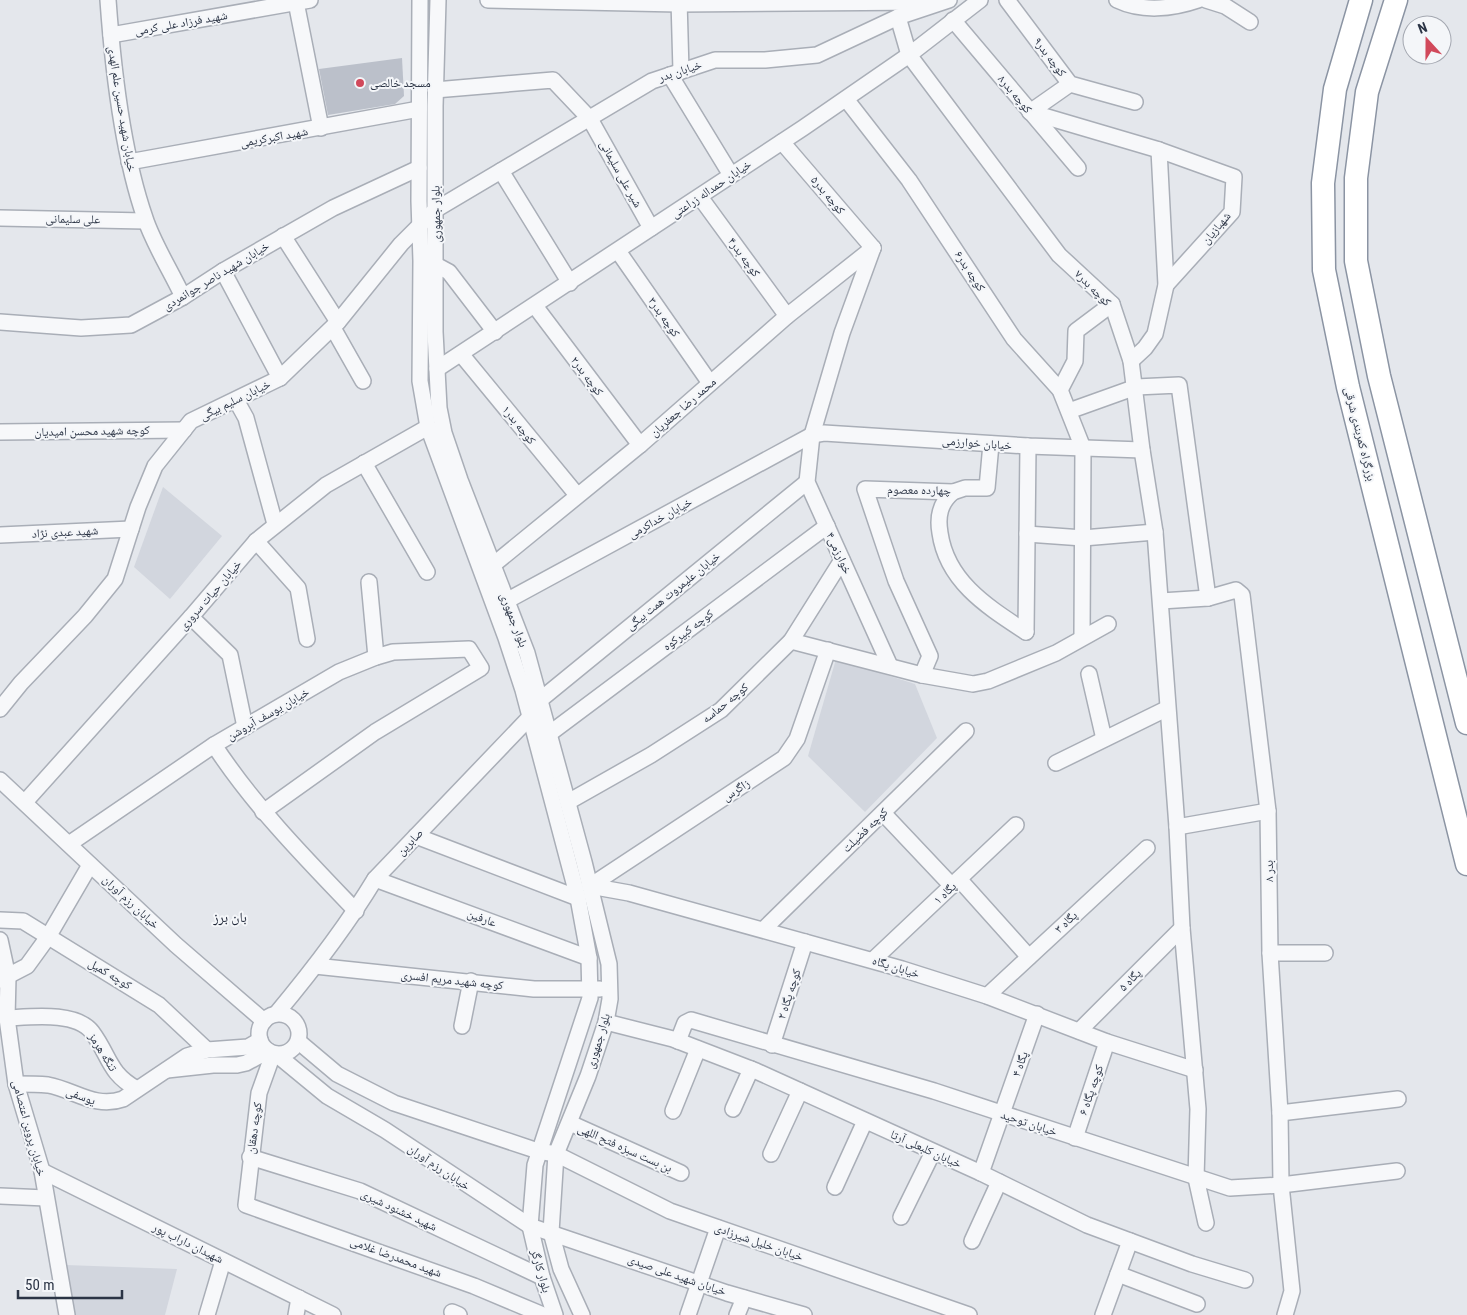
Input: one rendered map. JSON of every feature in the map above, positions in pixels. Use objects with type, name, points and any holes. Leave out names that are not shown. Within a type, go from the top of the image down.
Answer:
[{"type":"highway","name":"بزرگراه کمربندی شرقی","points":[[1361,0],[1334,89],[1323,183],[1324,270],[1348,387],[1467,864]]},
{"type":"highway","points":[[1396,0],[1367,92],[1356,178],[1356,261],[1379,376],[1467,723]]},
{"type":"street","name":"خیابان شهید حسین علم الهدی","points":[[108,0],[111,35],[129,162],[145,220],[183,297]]},
{"type":"street","name":"بلوار جمهوری","points":[[420,0],[420,381],[428,427],[501,604],[527,653],[568,802],[609,964],[606,1022],[570,1123],[556,1154],[551,1232]]},
{"type":"street","name":"بلوار جمهوری","points":[[438,0],[435,90],[435,210],[439,408],[444,433],[493,565],[514,663],[578,898],[589,958],[590,998],[571,1060],[538,1151],[530,1226]]},
{"type":"street","points":[[488,0],[679,2],[946,1]]},
{"type":"street","name":"خیابان حمداله زراعتی","points":[[437,369],[570,283],[846,99],[909,55],[980,0]]},
{"type":"street","name":"کوچه بدر۹","points":[[1007,0],[1070,84],[1135,102]]},
{"type":"street","points":[[1117,0],[1136,7],[1177,7],[1198,0]]},
{"type":"street","points":[[1206,0],[1225,6],[1250,22]]},
{"type":"street","name":"شهید فرزاد علی کرمی","points":[[111,35],[303,1]]},
{"type":"street","points":[[303,1],[321,128]]},
{"type":"street","name":"خیابان بدر","points":[[435,210],[652,81],[715,60],[766,60],[817,56],[898,17],[946,1]]},
{"type":"street","points":[[679,2],[675,73],[732,175]]},
{"type":"street","points":[[898,17],[909,55]]},
{"type":"street","name":"کوچه بدر۸","points":[[953,20],[1078,168]]},
{"type":"street","name":"کوچه بدر۷","points":[[909,55],[1059,255],[1112,304],[1131,361],[1155,532],[1161,601],[1166,710],[1177,828],[1182,928],[1198,1109],[1196,1178],[1206,1223]]},
{"type":"street","name":"شیر علی سلیمانی","points":[[435,90],[552,80],[590,119],[652,228]]},
{"type":"street","points":[[1030,112],[1070,84]]},
{"type":"street","name":"کوچه بدر۶","points":[[846,99],[909,180],[1014,339],[1060,390],[1083,448]]},
{"type":"street","name":"شهید اکبرکریمی","points":[[129,162],[419,109]]},
{"type":"street","points":[[1030,112],[1159,150],[1166,285],[1155,334],[1145,348],[1131,361]]},
{"type":"street","name":"کوچه بدر۵","points":[[782,142],[873,248]]},
{"type":"street","name":"شهبازیان","points":[[1159,150],[1234,177],[1232,212],[1166,285]]},
{"type":"street","name":"خیابان شهید ناصر جوانمردی","points":[[0,322],[81,328],[131,325],[183,297],[223,271],[333,208],[419,168]]},
{"type":"street","points":[[501,171],[570,283]]},
{"type":"street","name":"کوچه بدر۴","points":[[700,197],[788,316]]},
{"type":"street","name":"خیابان سلیم بیگی","points":[[0,709],[21,683],[85,616],[115,579],[131,529],[155,466],[191,421],[280,378],[336,325],[401,244],[435,210]]},
{"type":"street","name":"علی سلیمانی","points":[[0,218],[145,220]]},
{"type":"street","points":[[283,236],[336,325],[363,381]]},
{"type":"street","name":"محمد رضا جعفریان","points":[[493,565],[640,445],[788,316],[873,248]]},
{"type":"street","name":"خوارزمی۴","points":[[873,248],[842,333],[812,435],[807,482],[890,666]]},
{"type":"street","name":"کوچه بدر۳","points":[[618,251],[710,383]]},
{"type":"street","points":[[436,265],[450,272],[495,332]]},
{"type":"street","points":[[223,271],[280,378]]},
{"type":"street","points":[[1060,390],[1074,361],[1076,331],[1112,304]]},
{"type":"street","name":"کوچه بدر۲","points":[[535,306],[640,445]]},
{"type":"street","name":"کوچه بدر۱","points":[[461,354],[577,495]]},
{"type":"street","points":[[1069,411],[1136,387],[1179,385],[1208,598],[1161,601]]},
{"type":"street","points":[[236,400],[246,418],[275,524]]},
{"type":"street","name":"خیابان حیات سروری","points":[[25,802],[191,617],[256,541],[326,484],[428,427]]},
{"type":"street","name":"کوچه شهید محسن امیدیان","points":[[0,432],[184,430]]},
{"type":"street","name":"خیابان خوارزمی","points":[[812,435],[824,433],[1028,446],[1142,450]]},
{"type":"street","name":"خیابان خداکرمی","points":[[501,604],[812,435]]},
{"type":"street","name":"چهارده معصوم","points":[[922,675],[930,656],[896,581],[865,489],[953,492],[965,488],[987,488],[991,444]]},
{"type":"street","points":[[953,492],[944,500],[938,522],[948,562],[954,574],[992,610],[1026,632],[1028,446]]},
{"type":"street","points":[[1082,637],[1083,448]]},
{"type":"street","points":[[364,463],[427,572]]},
{"type":"street","name":"خیابان علیمروت همت بیگی","points":[[540,700],[807,482]]},
{"type":"street","name":"کوچه کبیرکوه","points":[[549,734],[826,526]]},
{"type":"street","name":"شهید عبدی نژاد","points":[[0,535],[131,529]]},
{"type":"street","points":[[1027,534],[1083,538],[1155,532]]},
{"type":"street","points":[[256,541],[298,588],[307,639]]},
{"type":"street","name":"کوچه حماسه","points":[[568,802],[651,755],[720,710],[791,641],[842,560]]},
{"type":"street","points":[[369,582],[376,657]]},
{"type":"street","name":"بدر ۸","points":[[1208,598],[1236,590],[1242,595],[1268,811],[1270,953],[1280,1113],[1281,1185],[1292,1291],[1285,1315]]},
{"type":"street","points":[[191,617],[230,655],[245,727]]},
{"type":"street","points":[[791,641],[922,675],[973,684],[988,681],[1056,653],[1108,624]]},
{"type":"street","name":"خیابان یوسف آبروشن","points":[[69,844],[214,745],[339,672],[393,652],[469,649],[481,668],[375,732],[263,812]]},
{"type":"street","name":"زاگرس","points":[[590,886],[784,758],[797,739],[828,650]]},
{"type":"street","points":[[1090,674],[1104,739]]},
{"type":"street","points":[[1056,763],[1166,710]]},
{"type":"street","name":"صابرین","points":[[270,1018],[306,979],[356,911],[375,879],[530,717]]},
{"type":"street","name":"کوچه فضیلت","points":[[764,929],[966,732]]},
{"type":"street","points":[[214,745],[236,779],[263,812],[356,911]]},
{"type":"street","name":"خیابان رزم آوران","points":[[0,780],[176,945],[270,1018]]},
{"type":"street","points":[[1177,828],[1268,811]]},
{"type":"street","points":[[883,813],[956,882],[1029,957]]},
{"type":"street","name":"پگاه ۱","points":[[873,960],[1016,825]]},
{"type":"street","points":[[416,836],[578,898]]},
{"type":"street","name":"پگاه ۳","points":[[986,996],[1147,848]]},
{"type":"street","points":[[4,978],[26,966],[48,937],[90,865]]},
{"type":"street","name":"عارفین","points":[[375,879],[589,958]]},
{"type":"street","name":"خیابان پگاه","points":[[590,886],[629,893],[873,960],[986,996],[1108,1042],[1195,1070]]},
{"type":"street","name":"کوچه کمیل","points":[[0,920],[23,921],[159,1005],[208,1050]]},
{"type":"street","name":"پگاه ۵","points":[[1079,1031],[1182,928]]},
{"type":"street","name":"خیابان پروین اعتصامی","points":[[0,940],[7,1018],[16,1084],[42,1171],[67,1315]]},
{"type":"street","name":"کوچه پگاه ۲","points":[[772,1045],[806,942]]},
{"type":"street","points":[[1270,953],[1325,953]]},
{"type":"street","name":"کوچه شهید مریم افسری","points":[[315,966],[534,989],[590,988],[609,991]]},
{"type":"street","name":"صابرین","points":[[292,1018],[306,979]]},
{"type":"street","points":[[462,1026],[471,981]]},
{"type":"street","points":[[285,1014],[292,1018],[298,1025],[300,1033],[298,1042],[293,1049],[285,1054],[269,1050],[260,1027],[270,1018],[285,1014]]},
{"type":"street","name":"پگاه ۴","points":[[981,1173],[1003,1114],[1036,1014]]},
{"type":"street","name":"تنگه هرمز","points":[[7,1018],[48,1016],[74,1021],[91,1031],[116,1075],[136,1089]]},
{"type":"street","name":"خیابان توحید","points":[[678,1041],[684,1023],[691,1020],[934,1091],[1230,1188],[1281,1185],[1397,1171]]},
{"type":"street","name":"خیابان کلبعلی آرتا","points":[[606,1022],[678,1041],[751,1069],[981,1173],[1087,1225],[1192,1264],[1245,1280]]},
{"type":"street","points":[[298,1042],[337,1074],[394,1103],[538,1151]]},
{"type":"street","name":"کوچه پگاه ۶","points":[[1075,1138],[1108,1042]]},
{"type":"street","name":"یوسفی","points":[[16,1084],[47,1085],[71,1091],[101,1103],[112,1103],[123,1099],[187,1056],[208,1050],[248,1047],[269,1050]]},
{"type":"street","points":[[673,1111],[698,1049]]},
{"type":"street","name":"خیابان رزم آوران","points":[[269,1050],[327,1096],[385,1130],[530,1226],[551,1232]]},
{"type":"street","name":"یوسفی","points":[[167,1070],[213,1065],[237,1065],[246,1063],[269,1050]]},
{"type":"street","name":"کوچه دهقان","points":[[246,1204],[259,1093],[269,1050]]},
{"type":"street","points":[[733,1109],[751,1069]]},
{"type":"street","points":[[327,1096],[337,1074]]},
{"type":"street","points":[[771,1154],[800,1091]]},
{"type":"street","points":[[1280,1113],[1398,1099]]},
{"type":"street","points":[[835,1187],[865,1121]]},
{"type":"street","name":"بن بست سبزه فتح اللهی","points":[[570,1123],[680,1173]]},
{"type":"street","name":"خیابان خلیل شیرزادی","points":[[538,1151],[556,1154],[670,1211],[969,1315]]},
{"type":"street","points":[[901,1217],[932,1152]]},
{"type":"street","name":"شهید خشنود شیری","points":[[250,1158],[360,1191],[542,1277]]},
{"type":"street","name":"شهیدان داراب پور","points":[[42,1171],[333,1315]]},
{"type":"street","points":[[972,1241],[999,1182]]},
{"type":"street","points":[[0,1196],[46,1198]]},
{"type":"street","name":"شهید محمدرضا غلامی","points":[[246,1204],[474,1286],[543,1315]]},
{"type":"street","name":"بلوار کارگر","points":[[530,1226],[542,1277],[556,1315]]},
{"type":"street","points":[[688,1315],[718,1228]]},
{"type":"street","name":"بلوار کارگر","points":[[551,1232],[561,1270],[582,1315]]},
{"type":"street","name":"خیابان شهید علی صیدی","points":[[551,1232],[744,1298],[804,1315]]},
{"type":"street","points":[[1103,1315],[1130,1241]]},
{"type":"street","points":[[207,1315],[223,1261]]},
{"type":"street","points":[[1118,1274],[1196,1304]]},
{"type":"street","points":[[296,1315],[299,1298]]},
{"type":"street","points":[[737,1315],[744,1298]]},
{"type":"shaded area","points":[[163,487],[222,536],[170,599],[134,567]]},
{"type":"shaded area","points":[[836,659],[915,684],[937,738],[865,812],[808,756]]},
{"type":"shaded area","points":[[66,1265],[177,1269],[165,1315],[75,1315]]},
{"type":"building","name":"مسجد خالصی","points":[[402,58],[404,96],[395,104],[328,115],[319,69]]},
{"type":"place","name":"مسجد خالصی","points":[[360,83]]},
{"type":"district","name":"بان برز","points":[[230,917]]}]
